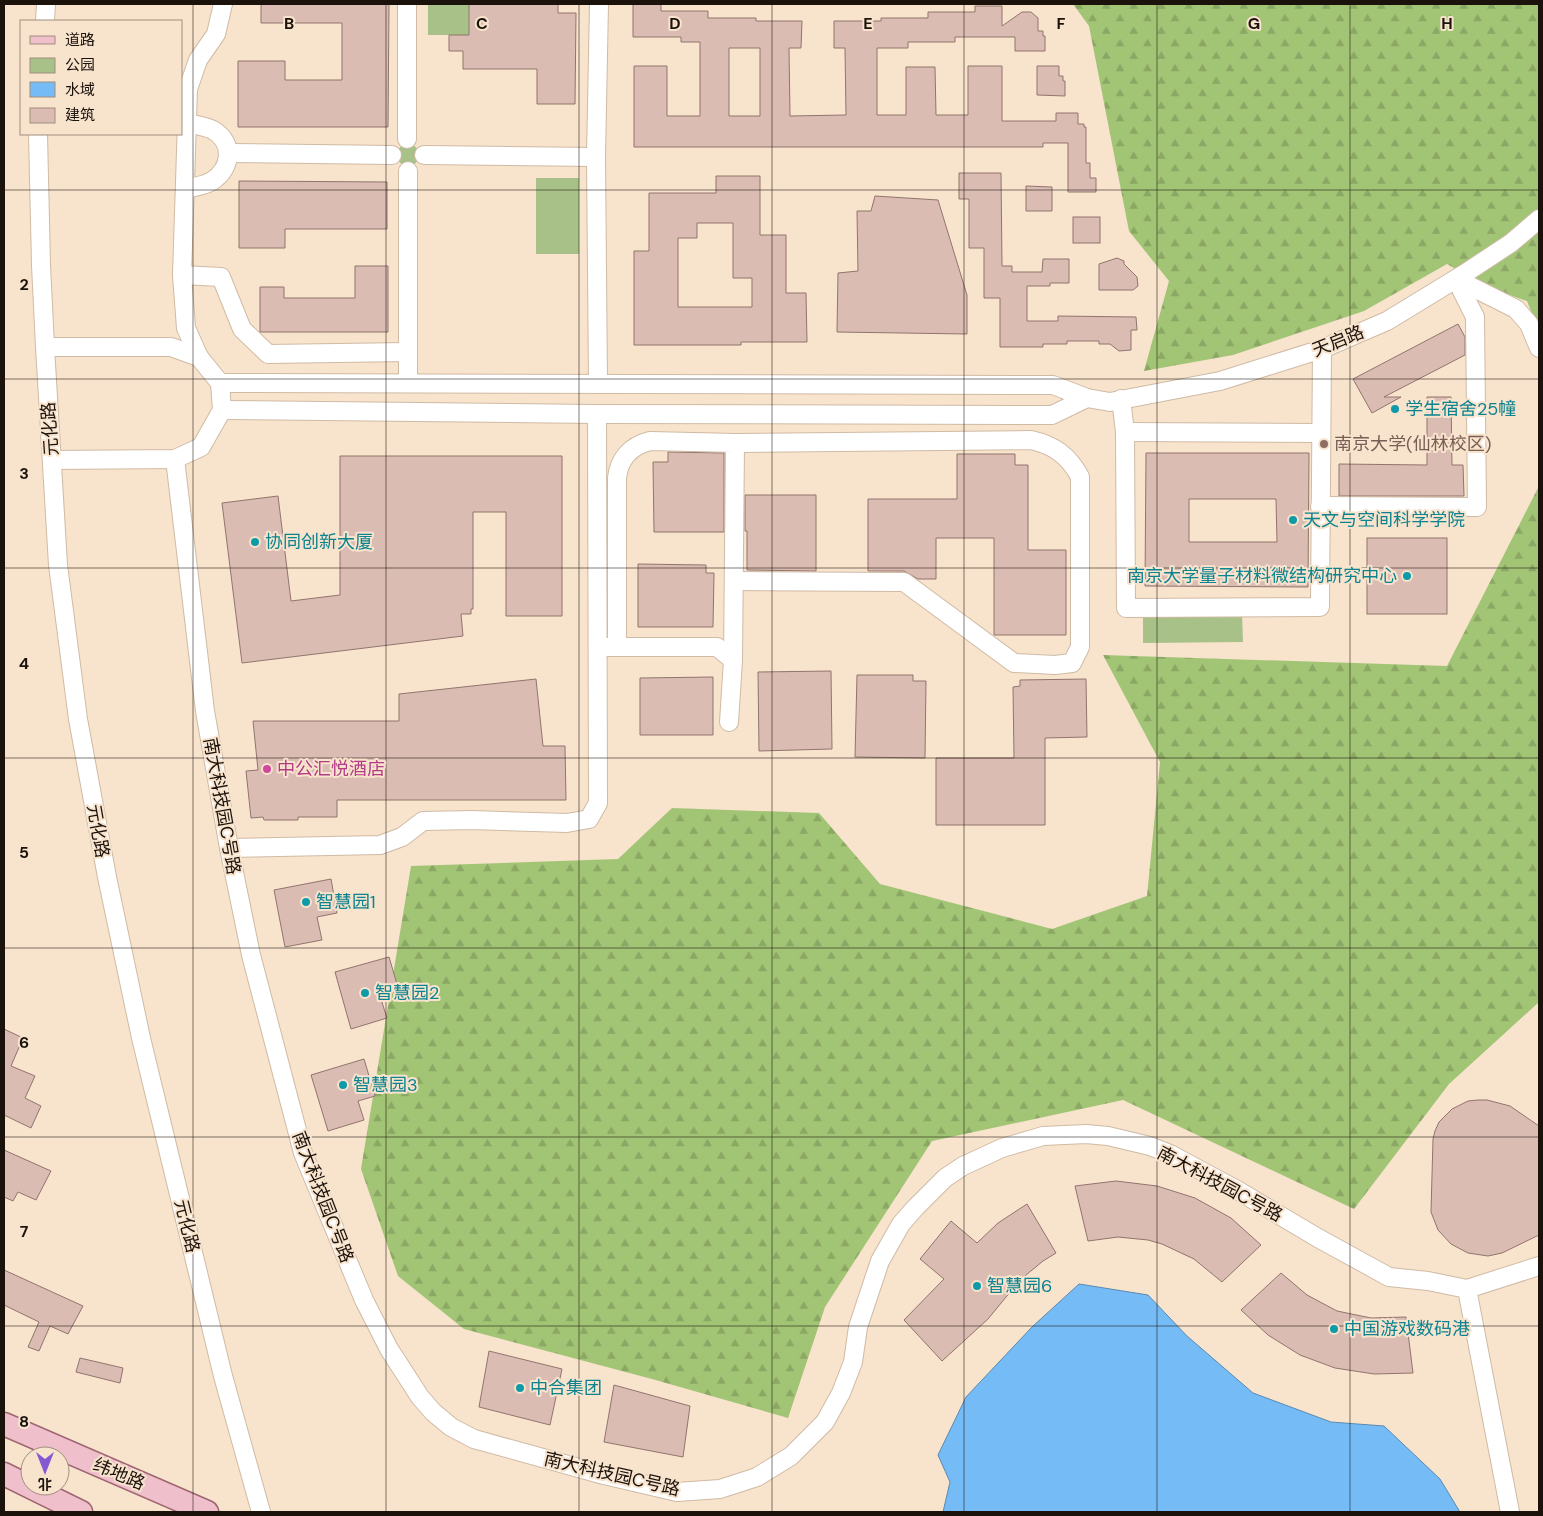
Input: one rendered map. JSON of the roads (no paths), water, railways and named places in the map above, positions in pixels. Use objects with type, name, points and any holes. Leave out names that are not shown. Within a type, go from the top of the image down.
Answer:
[{"type":"main road","name":"纬地路","points":[[4,1424],[207,1512]]},
{"type":"main road","points":[[4,1474],[82,1512]]},
{"type":"street","points":[[45,20],[46,4]]},
{"type":"street","points":[[52,460],[175,459],[201,447],[222,410],[220,383],[199,357],[186,328],[182,276],[188,89],[198,60],[216,34],[223,4]]},
{"type":"street","points":[[407,4],[407,139]]},
{"type":"street","points":[[598,384],[596,157],[599,4]]},
{"type":"street","points":[[185,189],[212,181],[227,165],[230,153],[221,135],[213,130],[187,123]]},
{"type":"street","name":"元化路","points":[[38,135],[41,265],[58,565],[78,719],[106,877],[140,1038],[223,1376],[261,1512]]},
{"type":"street","points":[[407,139],[417,141],[423,149],[424,155],[421,164],[408,171],[398,168],[392,160],[392,150],[398,142],[407,139]]},
{"type":"street","points":[[230,153],[392,155]]},
{"type":"street","points":[[424,155],[596,157]]},
{"type":"street","points":[[408,171],[408,383]]},
{"type":"street","name":"天启路","points":[[1115,400],[1220,381],[1322,349],[1387,321],[1511,243],[1539,218]]},
{"type":"street","points":[[182,276],[221,277],[242,329],[268,354],[408,352]]},
{"type":"street","points":[[1456,279],[1516,309],[1529,324],[1539,348]]},
{"type":"street","points":[[1320,506],[1477,507],[1475,317],[1456,279]]},
{"type":"street","points":[[45,347],[171,347],[199,357]]},
{"type":"street","points":[[220,383],[1053,385],[1087,398],[1115,400],[1125,432],[1126,608],[1320,607],[1322,349]]},
{"type":"street","points":[[222,410],[598,414],[1052,415],[1087,398]]},
{"type":"street","points":[[229,848],[380,845],[402,836],[423,821],[472,820],[567,823],[589,819],[598,803],[598,414]]},
{"type":"street","points":[[1125,432],[1321,433]]},
{"type":"street","points":[[618,647],[617,478],[620,464],[635,446],[650,441],[735,443],[1031,440],[1053,447],[1070,460],[1080,476],[1080,648],[1072,662],[1055,665],[1014,662],[904,582],[734,581]]},
{"type":"street","points":[[728,722],[733,660],[735,443]]},
{"type":"street","name":"南大科技园C号路","points":[[175,459],[204,711],[229,848],[251,955],[302,1153],[364,1300],[389,1349],[420,1397],[433,1412],[451,1427],[474,1439],[604,1476],[677,1492],[720,1489],[757,1477],[791,1456],[825,1422],[841,1393],[853,1362],[858,1327],[880,1261],[897,1230],[914,1208],[929,1192],[963,1166],[1002,1148],[1043,1136],[1079,1134],[1108,1136],[1150,1146],[1170,1154],[1237,1190],[1389,1277],[1428,1281],[1467,1289]]},
{"type":"street","points":[[598,647],[717,647],[733,660]]},
{"type":"street","points":[[1510,1512],[1467,1289],[1539,1266]]},
{"type":"water","points":[[1079,1284],[1148,1295],[1187,1336],[1253,1393],[1331,1422],[1384,1426],[1440,1479],[1460,1512],[943,1512],[950,1482],[938,1455],[966,1397],[1032,1327]]},
{"type":"place","name":"学生宿舍25幢","points":[[1395,409]]},
{"type":"place","name":"南京大学(仙林校区)","points":[[1324,444]]},
{"type":"place","name":"天文与空间科学学院","points":[[1293,520]]},
{"type":"place","name":"协同创新大厦","points":[[255,542]]},
{"type":"place","name":"南京大学量子材料微结构研究中心","points":[[1407,576]]},
{"type":"place","name":"中公汇悦酒店","points":[[267,769]]},
{"type":"place","name":"智慧园1","points":[[306,902]]},
{"type":"place","name":"智慧园2","points":[[365,993]]},
{"type":"place","name":"智慧园3","points":[[343,1085]]},
{"type":"place","name":"智慧园6","points":[[977,1286]]},
{"type":"place","name":"中国游戏数码港","points":[[1334,1329]]},
{"type":"place","name":"中合集团","points":[[520,1388]]}]
